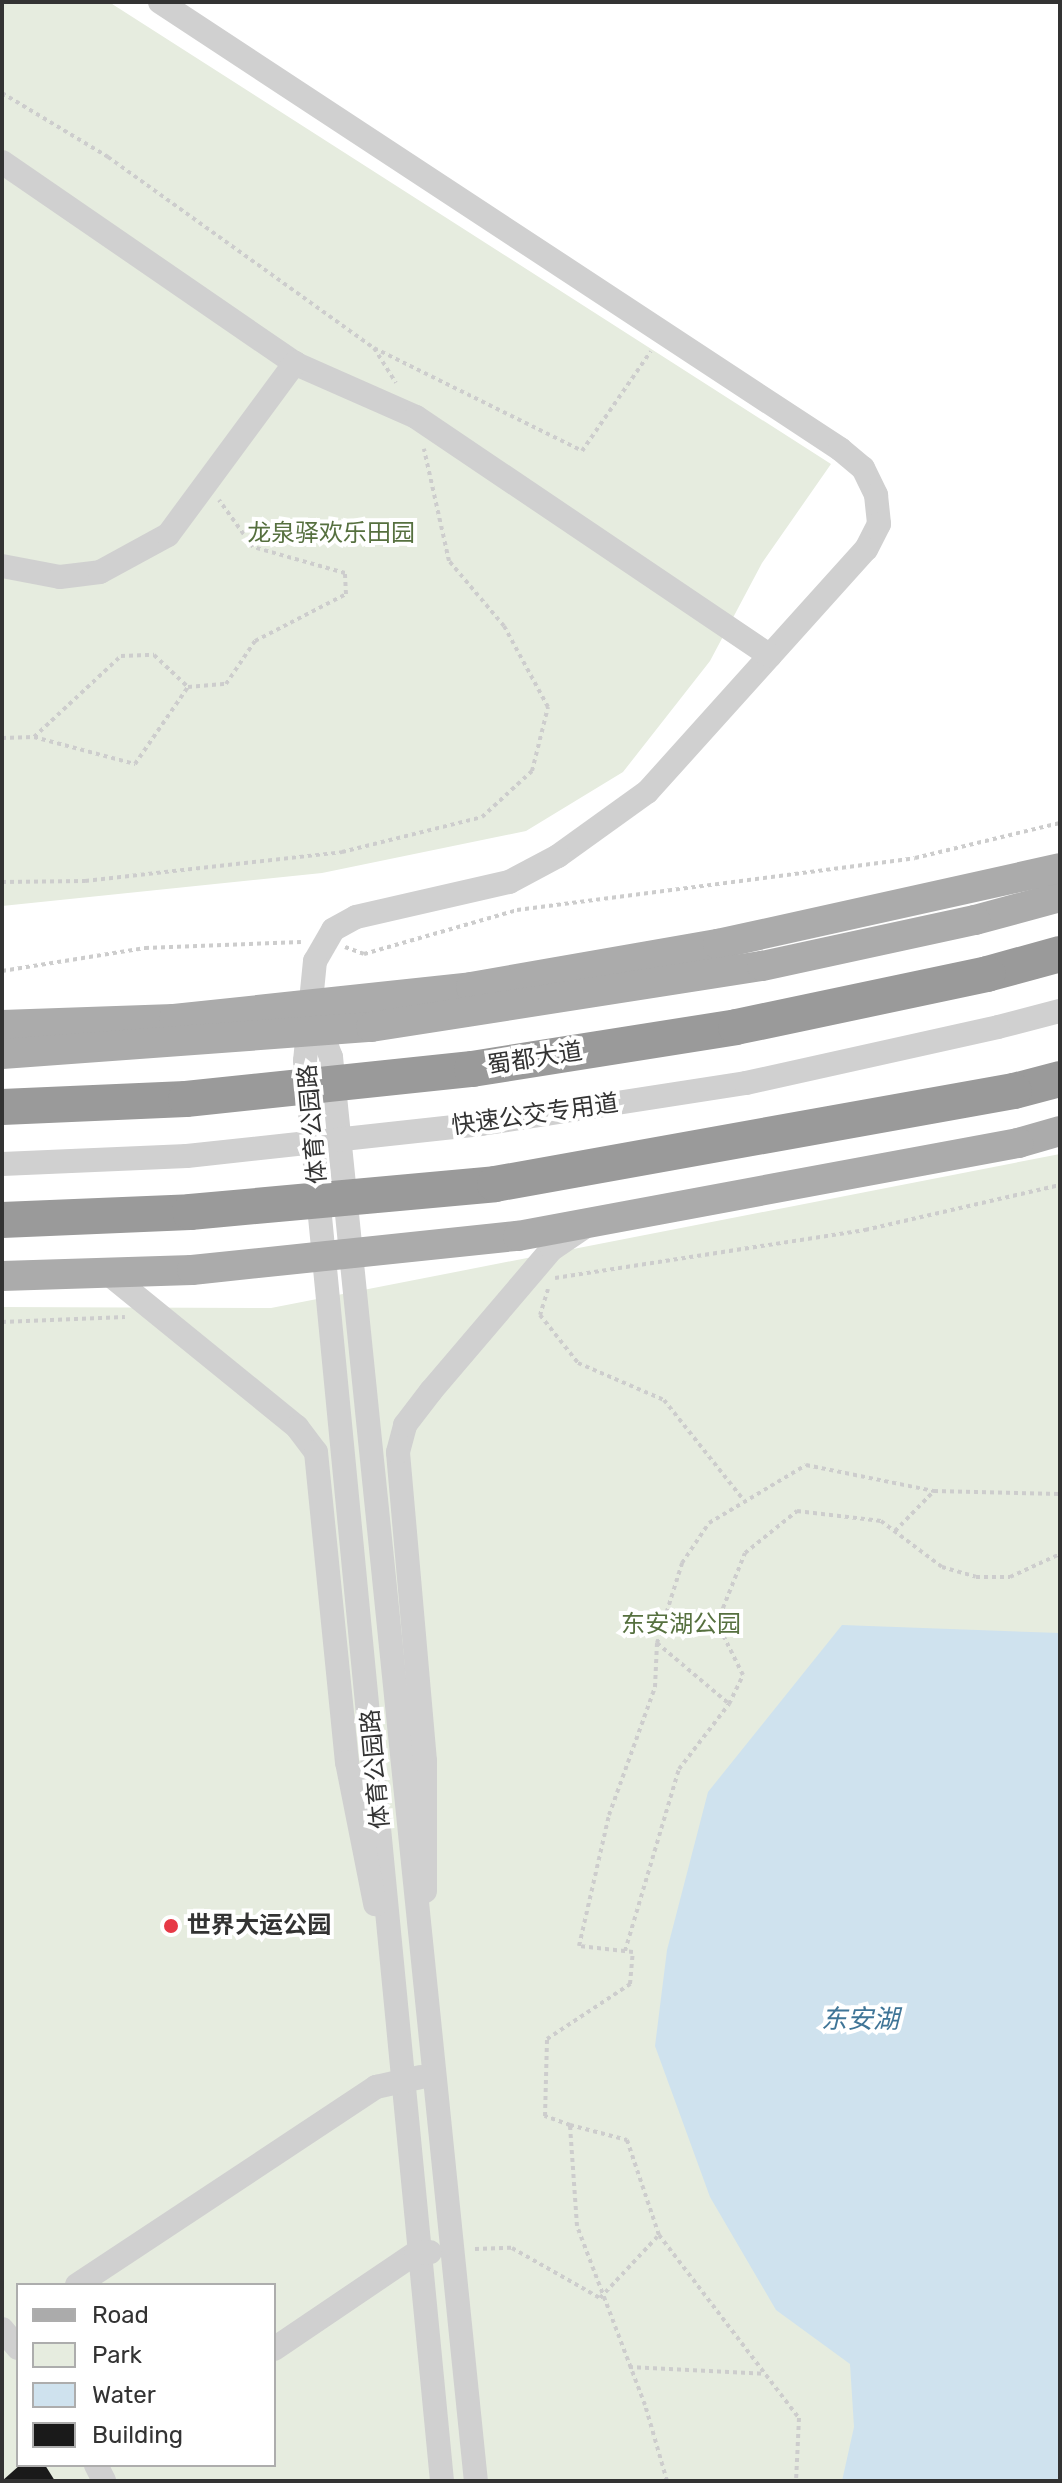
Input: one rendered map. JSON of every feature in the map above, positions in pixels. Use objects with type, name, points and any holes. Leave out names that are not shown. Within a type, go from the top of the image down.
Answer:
[{"type":"highway","name":"蜀都大道","points":[[2,1107],[186,1099],[472,1069],[736,1027],[987,974],[1060,954]]},
{"type":"highway","points":[[2,1220],[190,1212],[495,1184],[1014,1091],[1060,1079]]},
{"type":"main road","points":[[2,1025],[311,1007],[471,987],[718,944],[1060,868]]},
{"type":"main road","points":[[2,1054],[433,1018],[762,966],[975,920],[1060,897]]},
{"type":"main road","points":[[2,1276],[110,1275],[585,1227],[1018,1143],[1060,1131]]},
{"type":"street","points":[[160,2],[840,449],[863,468],[876,495],[879,524],[866,549],[647,792],[558,856],[509,882],[356,917],[327,941],[315,961],[311,1007]]},
{"type":"street","points":[[2,162],[295,363],[416,417],[770,656]]},
{"type":"street","points":[[2,566],[60,577],[100,572],[168,535],[295,363]]},
{"type":"street","name":"体育公园路","points":[[311,1007],[331,1057],[426,2030],[476,2481]]},
{"type":"street","name":"体育公园路","points":[[311,1007],[305,1061],[406,2079],[416,2253],[442,2481]]},
{"type":"street","name":"快速公交专用道","points":[[2,1164],[187,1156],[481,1124],[746,1083],[1060,1011]]},
{"type":"street","points":[[426,2030],[425,1761],[398,1452],[405,1425],[585,1227]]},
{"type":"street","points":[[110,1275],[163,1314],[297,1427],[316,1452],[347,1762],[401,2035]]},
{"type":"street","points":[[80,2283],[376,2087],[431,2076]]},
{"type":"street","points":[[276,2348],[416,2253],[452,2249]]},
{"type":"path","points":[[2,93],[108,157],[374,348],[582,451],[664,333]]},
{"type":"path","points":[[2,882],[85,881],[342,852],[482,817],[532,771],[548,707],[504,626],[449,561],[416,417],[374,348]]},
{"type":"path","points":[[34,737],[121,656],[154,655],[188,687],[226,684],[255,641],[346,594],[345,573],[253,547],[213,493]]},
{"type":"path","points":[[2,738],[34,737],[135,764],[188,687]]},
{"type":"path","points":[[2,970],[145,948],[327,941],[364,954],[517,910],[915,858],[1060,823]]},
{"type":"path","points":[[742,1499],[664,1400],[578,1363],[540,1315],[542,1276],[865,1230],[1060,1185]]},
{"type":"path","points":[[2,1322],[163,1314]]},
{"type":"path","points":[[796,2481],[799,2418],[659,2235],[627,2140],[545,2116],[547,2039],[630,1984],[633,1952],[579,1946],[609,1815],[655,1687],[657,1643],[682,1563],[709,1523],[742,1499],[806,1465],[934,1491],[1060,1494]]},
{"type":"path","points":[[895,1531],[934,1491]]},
{"type":"path","points":[[625,1951],[679,1769],[729,1704],[743,1675],[717,1623],[745,1553],[797,1511],[881,1521],[942,1567],[976,1577],[1010,1577],[1060,1554]]},
{"type":"path","points":[[657,1643],[729,1704]]},
{"type":"path","points":[[570,2125],[577,2226],[667,2481]]},
{"type":"path","points":[[600,2298],[659,2235]]},
{"type":"path","points":[[452,2249],[512,2248],[600,2298]]},
{"type":"path","points":[[629,2367],[765,2374]]},
{"type":"green space","name":"龙泉驿欢乐田园","points":[[2,2],[109,2],[831,464],[762,563],[710,661],[623,772],[526,831],[322,873],[2,906]]},
{"type":"green space","name":"东安湖公园","points":[[1060,1154],[1060,2481],[2,2481],[2,1307],[271,1308]]},
{"type":"water","name":"东安湖","points":[[842,1625],[1060,1633],[1060,2481],[842,2481],[854,2427],[850,2364],[776,2310],[710,2197],[655,2046],[667,1950],[708,1792]]},
{"type":"building","points":[[18,2467],[46,2467],[55,2481],[2,2481]]},
{"type":"place","name":"世界大运公园","points":[[171,1926]]}]
